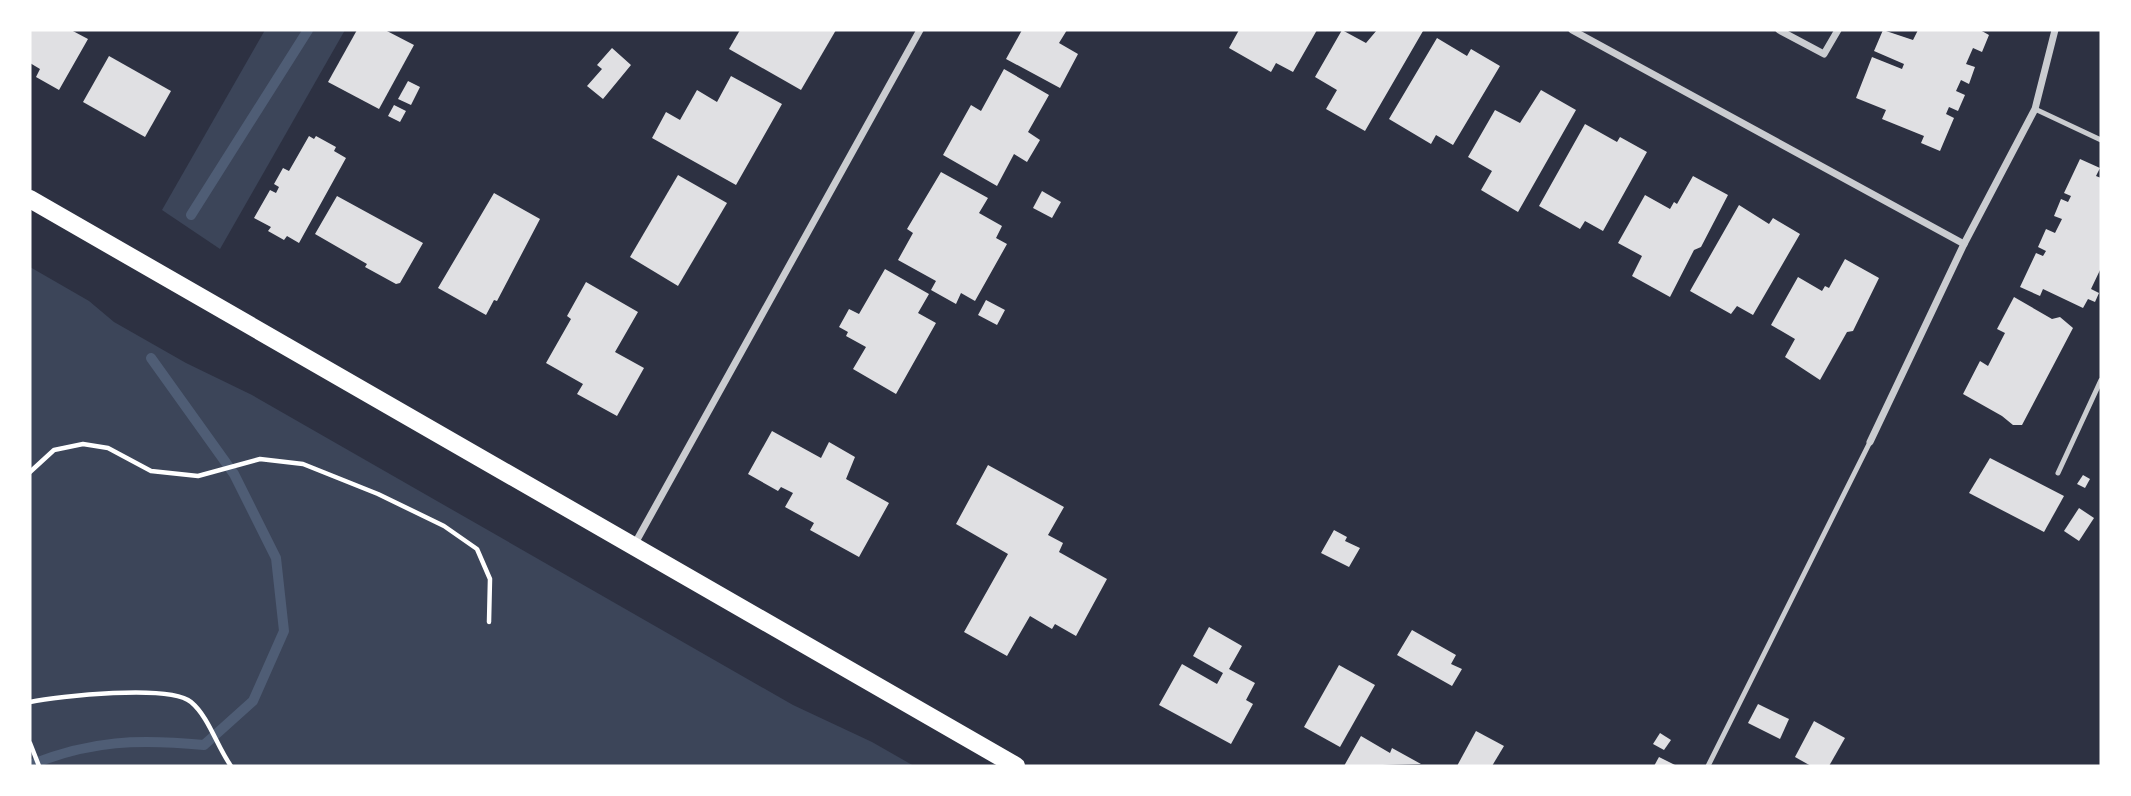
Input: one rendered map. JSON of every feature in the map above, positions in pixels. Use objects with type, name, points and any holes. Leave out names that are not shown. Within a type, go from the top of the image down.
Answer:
[{"type":"main road","points":[[30,199],[1016,766]]},
{"type":"street","points":[[633,548],[920,30]]},
{"type":"street","points":[[1572,30],[1964,244]]},
{"type":"street","points":[[1779,30],[1824,54],[1838,30]]},
{"type":"street","points":[[1870,442],[1964,244],[2035,109],[2055,30]]},
{"type":"lane","points":[[2035,109],[2101,140]]},
{"type":"lane","points":[[2058,472],[2101,380]]},
{"type":"lane","points":[[1707,766],[1870,442]]},
{"type":"path","points":[[30,472],[54,450],[83,444],[108,448],[151,471],[198,476],[260,459],[303,464],[341,477],[444,526],[477,550],[490,579],[489,622]]},
{"type":"path","points":[[30,702],[58,696],[171,694],[185,697],[199,710],[231,766]]},
{"type":"path","points":[[30,743],[39,766]]},
{"type":"shaded area","points":[[265,30],[345,30],[220,249],[162,210]]},
{"type":"shaded area","points":[[30,267],[89,301],[114,322],[186,363],[252,395],[793,705],[872,742],[914,766],[30,766]]},
{"type":"building","points":[[30,30],[71,30],[88,39],[59,90],[36,77],[40,69],[30,63]]},
{"type":"building","points":[[357,30],[385,30],[414,45],[379,109],[328,82]]},
{"type":"building","points":[[740,30],[836,30],[801,90],[729,49]]},
{"type":"building","points":[[1022,30],[1067,30],[1059,43],[1078,54],[1060,88],[1006,59]]},
{"type":"building","points":[[1239,30],[1317,30],[1293,72],[1276,63],[1271,72],[1229,48]]},
{"type":"building","points":[[1342,30],[1366,43],[1377,30],[1423,31],[1365,131],[1326,109],[1337,90],[1315,77]]},
{"type":"building","points":[[1883,30],[1913,40],[1918,30],[1980,30],[1989,35],[1982,52],[1973,48],[1966,64],[1975,67],[1969,84],[1961,80],[1956,91],[1965,95],[1958,111],[1949,107],[1946,114],[1954,118],[1940,151],[1921,143],[1924,136],[1882,119],[1886,110],[1856,98],[1872,57],[1902,69],[1904,64],[1874,51]]},
{"type":"building","points":[[1437,38],[1467,56],[1471,49],[1500,66],[1453,145],[1436,135],[1431,144],[1389,119]]},
{"type":"building","points":[[612,48],[631,65],[603,99],[587,86],[602,69],[597,65]]},
{"type":"building","points":[[109,56],[171,91],[145,137],[83,102]]},
{"type":"building","points":[[1004,69],[1049,95],[1028,132],[1040,140],[1027,162],[1014,154],[997,186],[943,155],[971,105],[981,111]]},
{"type":"building","points":[[731,76],[782,104],[736,185],[652,138],[666,112],[680,120],[697,90],[717,102]]},
{"type":"building","points":[[408,81],[420,87],[411,105],[398,99]]},
{"type":"building","points":[[1541,90],[1576,110],[1518,212],[1481,190],[1492,171],[1468,157],[1495,110],[1520,123]]},
{"type":"building","points":[[394,105],[406,111],[400,122],[388,116]]},
{"type":"building","points":[[1585,124],[1617,142],[1620,137],[1647,152],[1603,231],[1585,221],[1580,229],[1539,206]]},
{"type":"building","points":[[309,136],[314,139],[316,136],[336,147],[334,151],[346,158],[299,243],[287,236],[284,240],[268,231],[271,227],[254,218],[270,190],[276,193],[279,187],[274,184],[283,168],[289,171]]},
{"type":"building","points":[[2080,159],[2100,168],[2096,176],[2101,178],[2101,268],[2091,289],[2099,293],[2095,302],[2088,299],[2083,308],[2043,289],[2040,296],[2020,287],[2036,253],[2043,256],[2046,251],[2038,247],[2046,229],[2055,233],[2062,219],[2054,216],[2061,199],[2068,202],[2071,196],[2064,193]]},
{"type":"building","points":[[941,172],[988,198],[979,213],[1002,226],[996,238],[1007,244],[975,301],[961,293],[956,304],[931,290],[936,281],[898,260],[913,233],[907,229]]},
{"type":"building","points":[[678,175],[727,203],[678,286],[630,257]]},
{"type":"building","points":[[1693,176],[1728,195],[1701,247],[1694,250],[1670,297],[1632,276],[1642,256],[1618,243],[1645,195],[1670,209],[1674,202],[1677,204]]},
{"type":"building","points":[[1042,191],[1061,202],[1052,218],[1033,208]]},
{"type":"building","points":[[494,193],[540,219],[497,301],[494,300],[486,315],[438,288]]},
{"type":"building","points":[[337,196],[423,243],[400,283],[396,284],[365,267],[367,264],[315,234]]},
{"type":"building","points":[[1739,205],[1769,224],[1773,218],[1800,234],[1753,315],[1737,306],[1731,314],[1690,291]]},
{"type":"building","points":[[1845,259],[1879,278],[1853,331],[1847,332],[1820,380],[1785,357],[1795,339],[1771,325],[1798,277],[1822,291],[1825,286],[1829,288]]},
{"type":"building","points":[[885,269],[929,294],[918,313],[936,323],[896,394],[853,369],[866,347],[846,336],[848,332],[839,327],[849,309],[859,314]]},
{"type":"building","points":[[586,282],[638,312],[615,352],[644,368],[617,416],[577,394],[583,384],[546,363],[571,319],[567,316]]},
{"type":"building","points":[[2014,297],[2052,319],[2060,317],[2073,328],[2022,425],[2013,425],[1963,394],[1980,361],[1988,366],[2005,333],[1997,329]]},
{"type":"building","points":[[986,300],[1005,310],[997,325],[978,315]]},
{"type":"building","points":[[772,431],[821,458],[829,442],[855,457],[846,479],[889,503],[859,557],[810,530],[814,523],[785,507],[793,493],[781,487],[778,491],[748,474]]},
{"type":"building","points":[[1990,458],[2064,496],[2044,532],[1969,493]]},
{"type":"building","points":[[988,465],[1064,507],[1048,535],[1063,543],[1059,552],[1107,579],[1076,636],[1055,624],[1052,629],[1030,616],[1007,656],[964,632],[1008,554],[956,524]]},
{"type":"building","points":[[2083,475],[2090,479],[2085,488],[2077,484]]},
{"type":"building","points":[[2079,508],[2094,518],[2079,541],[2064,531]]},
{"type":"building","points":[[1334,530],[1347,537],[1345,541],[1360,548],[1349,567],[1321,553]]},
{"type":"building","points":[[1209,627],[1242,646],[1229,669],[1255,683],[1246,700],[1253,704],[1231,744],[1159,705],[1182,664],[1217,684],[1223,673],[1193,656]]},
{"type":"building","points":[[1412,630],[1456,655],[1451,664],[1462,669],[1452,686],[1397,655]]},
{"type":"building","points":[[1339,665],[1375,685],[1340,747],[1304,727]]},
{"type":"building","points":[[1758,704],[1789,719],[1780,739],[1748,723]]},
{"type":"building","points":[[1814,721],[1845,738],[1829,766],[1811,766],[1795,757]]},
{"type":"building","points":[[1476,731],[1504,746],[1492,766],[1457,766]]},
{"type":"building","points":[[1660,733],[1671,740],[1664,750],[1653,744]]},
{"type":"building","points":[[1361,736],[1390,753],[1392,748],[1421,764],[1344,766]]},
{"type":"building","points":[[1659,757],[1677,766],[1654,766]]},
{"type":"waterway","points":[[191,215],[308,30]]},
{"type":"waterway","points":[[30,765],[74,750],[116,743],[204,745],[253,701],[284,631],[276,558],[234,474],[151,358]]}]
